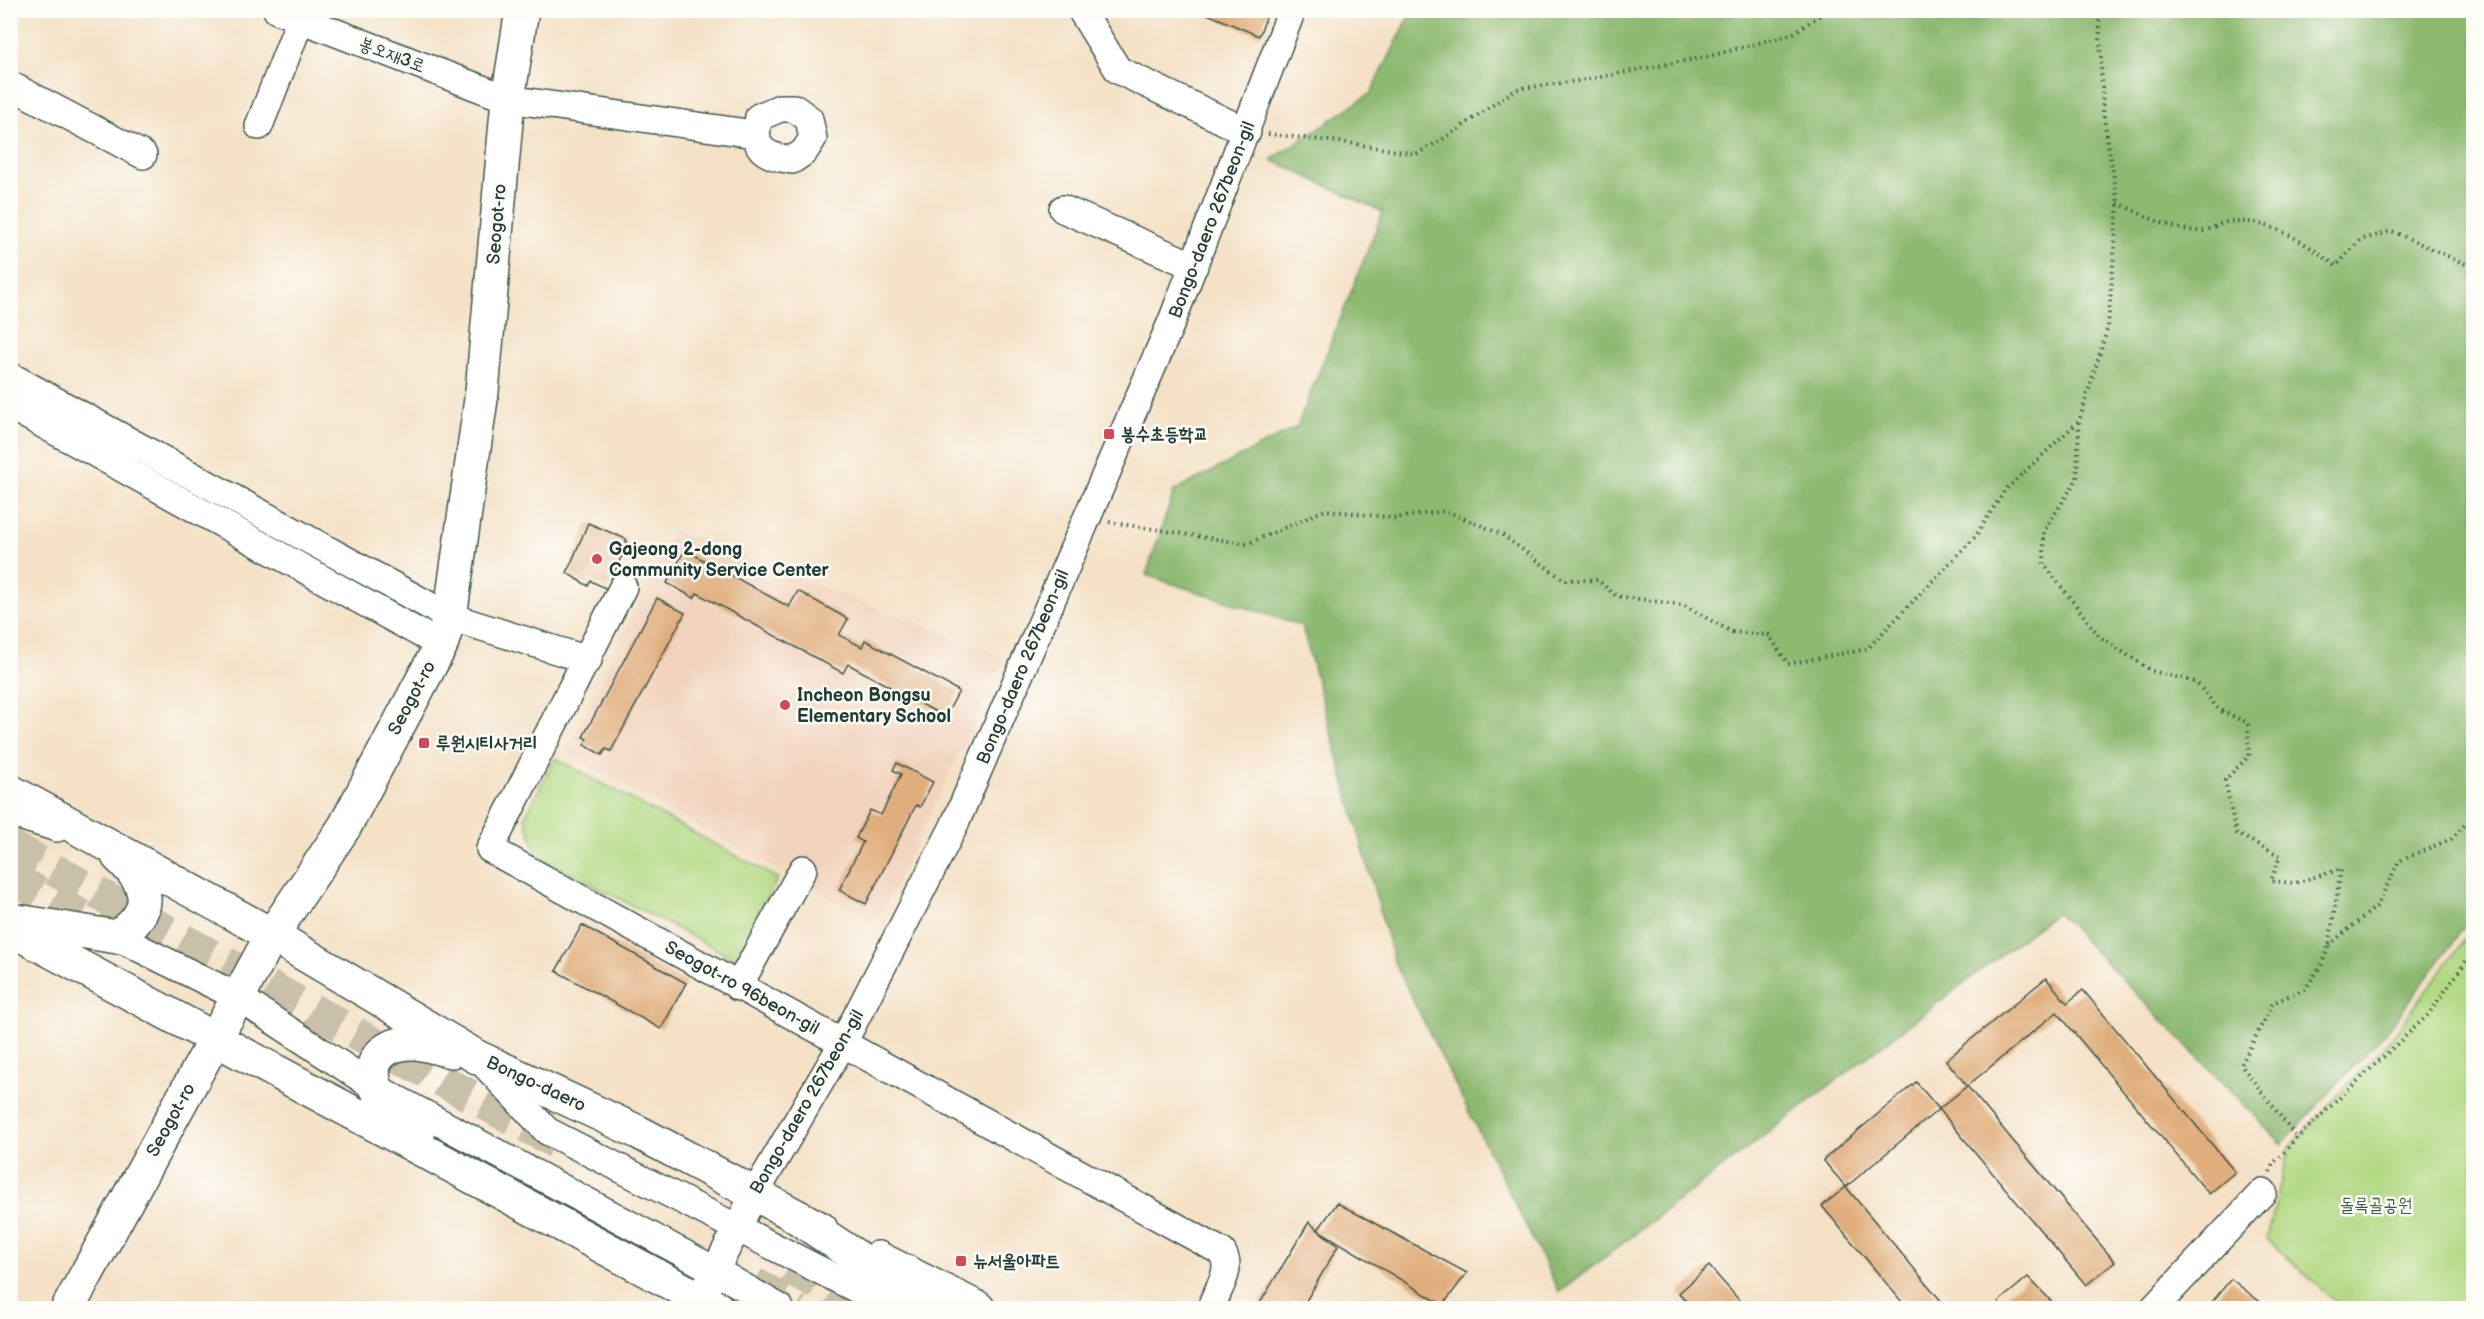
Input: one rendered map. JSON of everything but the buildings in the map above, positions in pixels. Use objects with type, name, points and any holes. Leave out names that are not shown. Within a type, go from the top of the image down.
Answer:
[{"type":"main road","name":"Seogot-ro","points":[[68,1308],[272,935],[345,826],[446,631],[482,392],[508,99],[522,10]]},
{"type":"main road","name":"Bongo-daero","points":[[10,791],[272,935],[477,1057],[638,1132],[754,1195],[978,1308]]},
{"type":"main road","points":[[10,920],[117,937],[135,924],[144,905],[144,891],[134,871],[104,842]]},
{"type":"main road","points":[[10,929],[214,1040],[707,1297]]},
{"type":"main road","points":[[443,1160],[399,1118],[376,1089],[372,1068],[378,1056],[394,1045],[416,1043],[477,1057]]},
{"type":"main road","points":[[795,1216],[920,1299],[939,1308]]},
{"type":"street","points":[[1080,10],[1118,70],[1246,132]]},
{"type":"street","name":"Bongo-daero 267beon-gil","points":[[707,1297],[754,1195],[843,1043],[954,826],[1088,518],[1194,266],[1292,10]]},
{"type":"street","name":"봉오재3로","points":[[294,14],[508,99],[754,134]]},
{"type":"street","points":[[259,126],[294,14]]},
{"type":"street","points":[[10,85],[143,155]]},
{"type":"street","points":[[1063,209],[1194,266]]},
{"type":"street","points":[[10,376],[446,631]]},
{"type":"street","points":[[10,406],[446,631],[588,660]]},
{"type":"street","name":"Seogot-ro 96beon-gil","points":[[623,587],[588,660],[490,849],[1222,1252],[1227,1260],[1227,1268],[1211,1308]]},
{"type":"street","name":"Bongo-daero","points":[[10,813],[104,842]]},
{"type":"street","points":[[738,987],[803,869]]},
{"type":"street","points":[[117,937],[238,997],[376,1089],[707,1297],[780,1308]]},
{"type":"street","points":[[477,1057],[548,1131],[894,1308]]},
{"type":"street","points":[[2154,1308],[2263,1192]]},
{"type":"path","points":[[1246,132],[1349,143],[1416,154],[1448,136],[1516,89],[1585,81],[1710,56],[1792,34],[1828,10]]},
{"type":"path","points":[[2099,10],[2103,112],[2118,203],[2108,327],[2079,422],[2077,479],[2044,531],[2043,564],[2100,636],[2152,672],[2196,682],[2219,710],[2248,723],[2248,756],[2225,780],[2236,833],[2280,856],[2271,881],[2295,883],[2341,869],[2329,945],[2322,966],[2305,989],[2273,1003],[2241,1065],[2297,1138]]},
{"type":"path","points":[[2118,203],[2159,223],[2202,231],[2225,222],[2246,222],[2285,233],[2305,242],[2336,266],[2360,240],[2392,231],[2443,252],[2474,268]]},
{"type":"path","points":[[1088,518],[1247,543],[1325,510],[1395,518],[1446,511],[1501,534],[1564,580],[1598,580],[1616,596],[1683,605],[1732,632],[1769,635],[1788,664],[1867,649],[1975,537],[2006,490],[2079,422]]},
{"type":"path","points":[[2329,945],[2377,906],[2399,861],[2451,839],[2474,816]]},
{"type":"path","points":[[2263,1192],[2273,1164],[2297,1138],[2428,1015],[2474,950]]},
{"type":"shaded area","name":"Incheon Bongsu Elementary School","points":[[673,530],[1006,657],[876,924],[565,753]]},
{"type":"green space","points":[[1412,11],[2473,11],[2473,915],[2391,1026],[2282,1144],[2057,912],[1559,1292],[1394,962],[1302,626],[1146,575],[1174,491],[1297,427],[1383,212],[1271,160],[1371,93]]},
{"type":"green space","points":[[555,758],[778,878],[735,959],[537,856],[525,817]]},
{"type":"green space","name":"돌록골공원","points":[[2473,928],[2473,1308],[2342,1308],[2267,1239],[2289,1148],[2395,1033]]},
{"type":"tunnel","points":[[10,846],[561,1145]]},
{"type":"tunnel","points":[[10,877],[117,935]]},
{"type":"tunnel","points":[[788,1268],[863,1308]]},
{"type":"tunnel","points":[[754,1284],[800,1308]]},
{"type":"place","name":"봉수초등학교","points":[[1109,434]]},
{"type":"place","name":"Gajeong 2-dong Community Service Center","points":[[597,559]]},
{"type":"place","name":"Incheon Bongsu Elementary School","points":[[785,705]]},
{"type":"place","name":"루원시티사거리","points":[[424,743]]},
{"type":"place","name":"뉴서울아파트","points":[[961,1261]]}]
